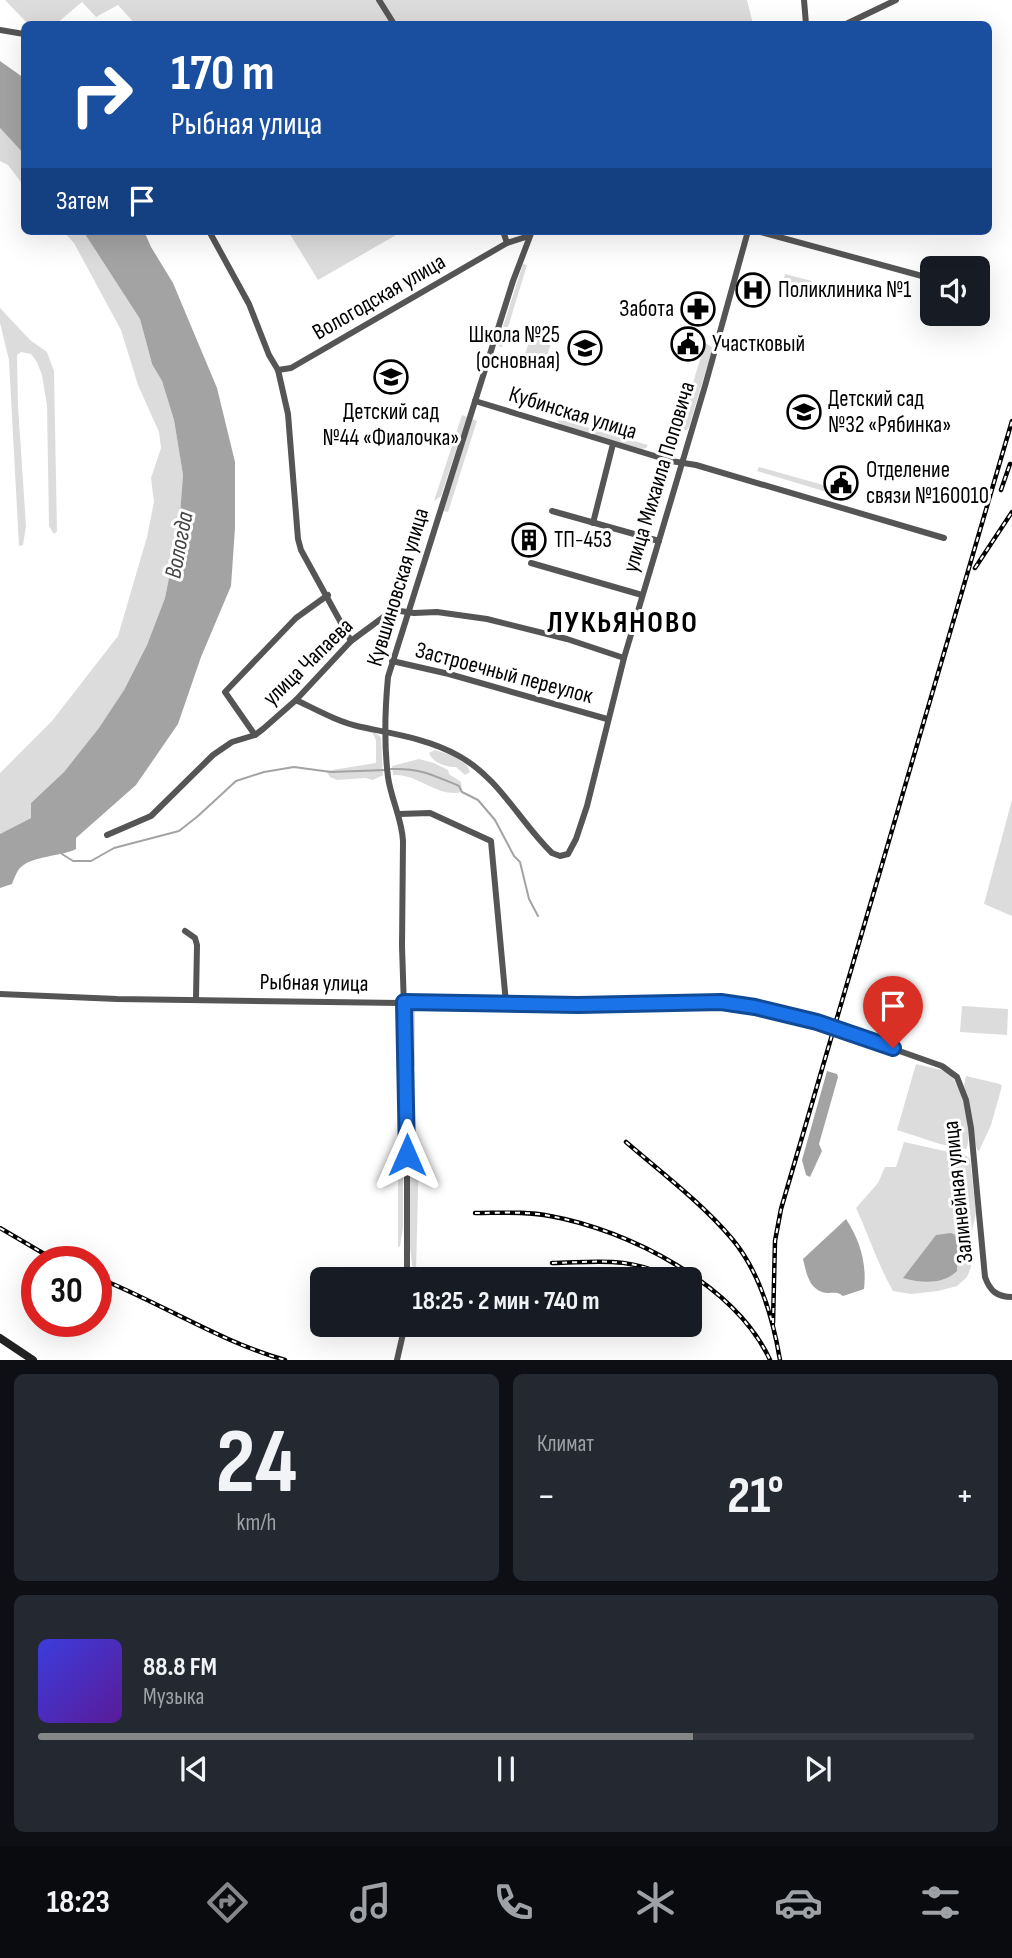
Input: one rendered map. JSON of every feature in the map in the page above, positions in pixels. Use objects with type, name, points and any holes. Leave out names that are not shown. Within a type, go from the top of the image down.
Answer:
[{"type":"main road","points":[[0,1338],[33,1360]]},
{"type":"street","points":[[379,0],[392,21]]},
{"type":"street","points":[[804,0],[807,21]]},
{"type":"street","points":[[852,21],[896,0]]},
{"type":"street","points":[[0,30],[21,34]]},
{"type":"street","points":[[211,235],[249,304],[269,355],[278,370],[288,414],[298,539],[301,550],[351,641]]},
{"type":"street","points":[[504,235],[507,243]]},
{"type":"street","name":"Вологодская улица","points":[[278,370],[291,369],[507,243],[528,235]]},
{"type":"street","name":"Кувшиновская улица","points":[[407,1267],[403,852],[399,814],[388,776],[387,690],[392,661],[531,235]]},
{"type":"street","name":"улица Михаила Поповича","points":[[387,732],[413,738],[460,756],[496,787],[552,853],[560,856],[568,854],[587,806],[624,658],[747,235]]},
{"type":"street","points":[[772,235],[920,275]]},
{"type":"street","name":"Кубинская улица","points":[[475,401],[613,444],[842,506],[944,538]]},
{"type":"street","points":[[593,523],[613,444]]},
{"type":"street","points":[[552,511],[659,541]]},
{"type":"street","points":[[531,563],[642,595]]},
{"type":"street","points":[[255,734],[225,692],[296,618],[328,595]]},
{"type":"street","name":"улица Чапаева","points":[[107,835],[142,821],[213,755],[232,742],[255,734],[296,700],[351,641],[396,609],[487,619],[567,639],[624,658]]},
{"type":"street","name":"Застроечный переулок","points":[[392,661],[449,674],[607,719]]},
{"type":"street","points":[[296,700],[359,726],[387,732]]},
{"type":"street","points":[[399,814],[430,813],[491,841],[506,1003]]},
{"type":"street","points":[[186,931],[195,938],[197,945],[196,998]]},
{"type":"street","name":"Рыбная улица","points":[[0,994],[117,999],[578,1005],[721,1002],[817,1022],[952,1071]]},
{"type":"street","name":"Залинейная улица","points":[[952,1071],[961,1084],[971,1128],[984,1270],[992,1291],[1000,1296],[1012,1297]]},
{"type":"street","points":[[397,1360],[402,1337]]},
{"type":"shaded area","points":[[5,0],[747,0],[752,21],[132,21],[118,5],[96,17],[82,2],[60,21],[25,21]]},
{"type":"shaded area","points":[[0,128],[21,151],[21,182],[8,165],[0,161]]},
{"type":"shaded area","points":[[67,235],[86,235],[140,319],[152,364],[162,381],[174,420],[183,475],[179,527],[165,598],[147,645],[124,690],[100,728],[64,772],[31,803],[31,818],[0,834],[0,773],[52,721],[118,636],[147,537],[154,502],[151,478],[161,448],[159,432],[138,385],[121,330],[74,243]]},
{"type":"shaded area","points":[[290,235],[396,235],[318,280]]},
{"type":"shaded area","points":[[523,264],[527,265],[502,347],[499,346],[501,333]]},
{"type":"shaded area","points":[[785,274],[812,281],[807,296],[781,289]]},
{"type":"shaded area","points":[[0,308],[30,340],[47,352],[54,371],[57,531],[54,534],[49,526],[47,405],[42,375],[31,354],[21,352],[17,355],[26,526],[23,545],[19,546],[9,360],[0,323]]},
{"type":"shaded area","points":[[533,328],[554,334],[543,368],[523,362]]},
{"type":"shaded area","points":[[705,343],[712,347],[712,350],[689,427],[687,430],[681,430],[680,426]]},
{"type":"shaded area","points":[[462,415],[467,417],[441,496],[434,501]]},
{"type":"shaded area","points":[[472,419],[477,421],[448,512],[443,511]]},
{"type":"shaded area","points":[[557,420],[648,445],[642,449],[561,425]]},
{"type":"shaded area","points":[[759,467],[841,490],[840,496],[757,471]]},
{"type":"shaded area","points":[[374,732],[381,737],[383,775],[373,780],[337,780],[330,777],[326,771],[376,763]]},
{"type":"shaded area","points":[[435,750],[461,760],[470,772],[465,775],[456,767],[436,762],[429,753]]},
{"type":"shaded area","points":[[419,759],[448,770],[449,774],[461,782],[462,792],[444,792],[402,775],[393,775],[392,766]]},
{"type":"shaded area","points":[[1012,800],[1012,916],[984,904]]},
{"type":"shaded area","points":[[962,1006],[1008,1009],[1007,1035],[960,1032]]},
{"type":"shaded area","points":[[415,1008],[415,1066],[409,1063],[408,1016]]},
{"type":"shaded area","points":[[916,1064],[942,1070],[954,1079],[968,1122],[966,1149],[897,1130]]},
{"type":"shaded area","points":[[966,1076],[1002,1086],[991,1125],[979,1151],[964,1086]]},
{"type":"shaded area","points":[[398,1125],[403,1125],[403,1227],[398,1247]]},
{"type":"shaded area","points":[[904,1142],[967,1156],[970,1159],[976,1213],[971,1235],[971,1267],[967,1277],[957,1286],[911,1294],[893,1291],[856,1208],[878,1183],[885,1167],[896,1167]]},
{"type":"shaded area","points":[[410,1149],[419,1149],[416,1267],[412,1267]]},
{"type":"water","points":[[0,61],[21,76],[21,151],[0,128]]},
{"type":"water","name":"Вологда","points":[[86,235],[146,235],[173,283],[217,388],[235,462],[235,528],[231,586],[201,657],[178,724],[136,785],[76,838],[76,849],[26,864],[19,869],[12,884],[0,888],[0,834],[31,818],[31,803],[64,772],[99,728],[124,690],[147,645],[165,598],[179,527],[183,475],[174,420],[162,381],[152,364],[140,319]]},
{"type":"water","points":[[827,1071],[837,1074],[838,1077],[819,1144],[822,1151],[810,1177],[806,1175],[802,1160]]},
{"type":"water","points":[[846,1219],[861,1252],[865,1280],[864,1289],[843,1296],[817,1290],[808,1278],[803,1259]]},
{"type":"water","points":[[951,1233],[958,1236],[957,1271],[945,1279],[932,1282],[903,1278],[936,1235]]},
{"type":"waterway","points":[[62,854],[73,861],[91,861],[114,848],[179,831],[236,781],[264,772],[294,767],[331,772],[385,770]]},
{"type":"waterway","points":[[391,769],[418,771],[434,776],[459,786],[462,792],[478,800],[495,820],[520,862],[529,899],[538,916]]},
{"type":"railway","points":[[773,1323],[775,1241],[781,1209],[1012,421]]},
{"type":"railway","points":[[1001,490],[1010,464]]},
{"type":"railway","points":[[975,568],[1012,512]]},
{"type":"railway","points":[[626,1142],[682,1189],[733,1240],[758,1281],[774,1328],[780,1360]]},
{"type":"railway","points":[[475,1213],[541,1214],[580,1223],[645,1248],[706,1285],[732,1307],[754,1333],[770,1360]]},
{"type":"railway","points":[[0,1228],[31,1246]]},
{"type":"railway","points":[[552,1263],[614,1262],[642,1267]]},
{"type":"railway","points":[[112,1284],[237,1343],[285,1360]]},
{"type":"place","name":"Поликлиника №1","points":[[753,290]]},
{"type":"place","name":"Забота","points":[[698,309]]},
{"type":"place","name":"Участковый","points":[[688,344]]},
{"type":"place","name":"Школа №25 (основная)","points":[[585,348]]},
{"type":"place","name":"Детский сад №44 «Фиалочка»","points":[[391,377]]},
{"type":"place","name":"Детский сад №32 «Рябинка»","points":[[804,412]]},
{"type":"place","name":"Отделение связи №160010","points":[[841,483]]},
{"type":"place","name":"ТП-453","points":[[529,540]]},
{"type":"district","name":"ЛУКЬЯНОВО","points":[[623,623]]},
{"type":"route","points":[[407,1155],[404,1002],[544,1005],[721,1002],[817,1022],[893,1048]]}]
